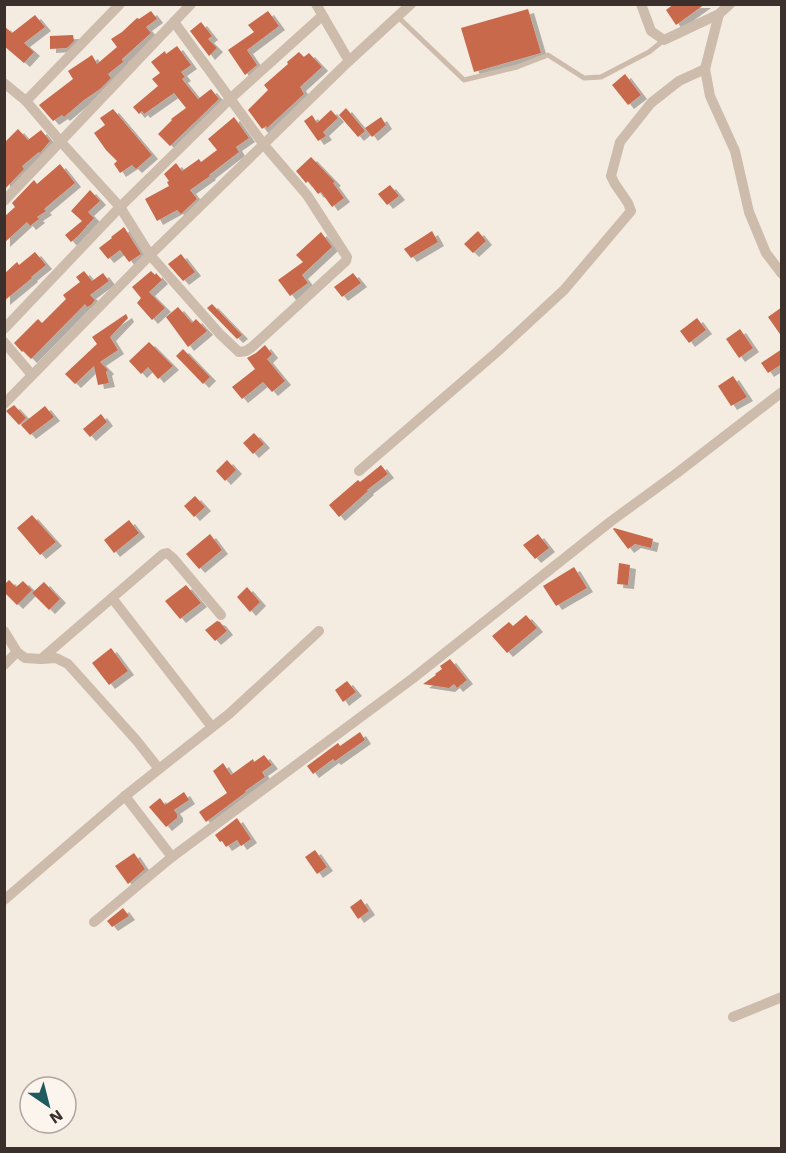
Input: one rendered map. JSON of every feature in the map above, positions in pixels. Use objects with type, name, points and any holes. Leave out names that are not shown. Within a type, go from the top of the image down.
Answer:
[{"type":"street","points":[[26,101],[120,4]]},
{"type":"street","points":[[4,201],[191,4]]},
{"type":"street","points":[[316,4],[349,61]]},
{"type":"street","points":[[4,404],[150,255],[349,61],[411,4]]},
{"type":"street","points":[[641,4],[651,31],[664,40],[719,14],[730,4]]},
{"type":"street","points":[[719,14],[705,69],[710,96],[735,151],[748,212],[766,253],[782,274]]},
{"type":"street","points":[[4,329],[120,207],[231,98],[322,16]]},
{"type":"street","points":[[4,83],[26,101],[120,207],[150,255],[219,333],[239,352],[246,351],[346,261],[347,257],[307,195],[264,145],[174,22]]},
{"type":"street","points":[[359,471],[498,351],[564,290],[631,211],[611,176],[620,142],[651,103],[679,81],[705,69]]},
{"type":"street","points":[[4,342],[32,375]]},
{"type":"street","points":[[94,922],[172,858],[412,679],[610,522],[782,392]]},
{"type":"street","points":[[41,659],[163,554],[167,553],[221,615]]},
{"type":"street","points":[[112,598],[212,727]]},
{"type":"street","points":[[4,631],[17,652],[25,658],[56,658],[68,664],[159,769]]},
{"type":"street","points":[[4,900],[125,796],[229,714],[319,631]]},
{"type":"street","points":[[4,664],[17,652]]},
{"type":"street","points":[[125,796],[172,858]]},
{"type":"street","points":[[733,1017],[782,997]]},
{"type":"lane","points":[[398,17],[464,80],[517,67],[548,55],[584,78],[601,77],[649,52],[664,40]]},
{"type":"building","points":[[674,4],[705,4],[676,25],[666,10]]},
{"type":"building","points":[[528,9],[541,53],[474,72],[461,28]]},
{"type":"building","points":[[151,11],[157,19],[146,27],[151,33],[108,74],[111,78],[64,117],[62,115],[53,121],[39,105],[73,79],[68,71],[92,55],[97,64],[117,47],[111,39],[137,18]]},
{"type":"building","points":[[268,11],[279,26],[247,50],[257,65],[245,75],[228,50],[254,32],[248,25]]},
{"type":"building","points":[[35,15],[45,27],[24,43],[34,52],[24,63],[4,46],[4,26],[12,33]]},
{"type":"building","points":[[201,22],[212,36],[208,39],[217,48],[209,56],[190,31]]},
{"type":"building","points":[[73,35],[74,41],[67,48],[50,49],[50,36]]},
{"type":"building","points":[[177,46],[191,65],[181,72],[185,77],[182,79],[198,99],[211,89],[219,99],[170,146],[158,134],[171,119],[186,108],[174,93],[144,114],[142,111],[139,114],[133,107],[158,86],[152,79],[160,73],[151,62],[165,51],[166,54]]},
{"type":"building","points":[[299,52],[304,57],[309,53],[322,67],[300,87],[304,94],[267,128],[266,126],[262,129],[248,110],[268,90],[264,85]]},
{"type":"building","points":[[625,74],[641,95],[628,105],[612,85]]},
{"type":"building","points":[[346,108],[365,131],[358,137],[339,115]]},
{"type":"building","points":[[113,109],[152,155],[136,169],[132,165],[120,173],[114,164],[117,161],[94,133],[105,125],[100,118]]},
{"type":"building","points":[[331,110],[338,118],[323,132],[326,136],[318,141],[304,121],[312,115],[317,123]]},
{"type":"building","points":[[234,117],[249,138],[236,147],[239,152],[190,190],[197,199],[181,214],[177,210],[157,221],[145,199],[169,186],[167,182],[169,181],[164,174],[176,163],[182,171],[199,159],[201,162],[217,150],[208,139]]},
{"type":"building","points":[[381,117],[386,125],[372,137],[365,128]]},
{"type":"building","points":[[18,129],[28,140],[41,130],[50,141],[40,153],[22,166],[24,169],[4,190],[4,143]]},
{"type":"building","points":[[311,157],[335,182],[333,183],[344,198],[332,207],[321,192],[318,194],[296,171]]},
{"type":"building","points":[[60,164],[75,183],[44,209],[46,211],[37,217],[39,219],[30,226],[27,222],[4,243],[4,217],[15,207],[12,203],[34,180],[37,184]]},
{"type":"building","points":[[390,185],[399,196],[387,205],[378,194]]},
{"type":"building","points":[[90,190],[100,201],[88,212],[94,218],[71,242],[65,235],[82,221],[71,211]]},
{"type":"building","points":[[124,227],[141,254],[129,262],[120,250],[108,259],[99,248]]},
{"type":"building","points":[[432,231],[438,242],[411,258],[404,249]]},
{"type":"building","points":[[478,231],[486,241],[473,253],[464,244]]},
{"type":"building","points":[[321,232],[332,247],[302,275],[308,283],[290,296],[278,280],[303,262],[296,255]]},
{"type":"building","points":[[35,252],[46,265],[4,301],[4,274],[17,262],[19,265]]},
{"type":"building","points":[[181,254],[195,272],[183,281],[168,264]]},
{"type":"building","points":[[84,271],[92,281],[103,273],[109,281],[90,295],[95,300],[91,305],[87,307],[85,304],[31,359],[14,343],[38,319],[42,323],[66,299],[63,295],[80,282],[76,277]]},
{"type":"building","points":[[151,271],[162,280],[149,292],[165,308],[152,320],[137,303],[141,298],[132,287]]},
{"type":"building","points":[[353,273],[361,283],[342,297],[334,287]]},
{"type":"building","points":[[212,304],[242,335],[237,339],[207,308]]},
{"type":"building","points":[[178,307],[192,323],[196,319],[207,331],[188,347],[166,317]]},
{"type":"building","points":[[782,307],[782,337],[768,317]]},
{"type":"building","points":[[126,314],[128,318],[110,337],[118,350],[100,362],[108,370],[106,372],[109,383],[98,385],[94,366],[75,384],[65,374],[97,344],[92,337]]},
{"type":"building","points":[[697,318],[706,330],[689,343],[680,331]]},
{"type":"building","points":[[740,329],[753,348],[739,358],[726,339]]},
{"type":"building","points":[[149,342],[173,366],[158,379],[148,367],[141,374],[129,361]]},
{"type":"building","points":[[265,345],[272,354],[267,359],[285,381],[272,392],[263,382],[242,399],[232,387],[255,369],[247,358]]},
{"type":"building","points":[[183,349],[210,377],[203,384],[176,356]]},
{"type":"building","points":[[782,349],[782,364],[768,373],[761,363]]},
{"type":"building","points":[[733,376],[747,397],[731,406],[718,386]]},
{"type":"building","points":[[14,405],[26,418],[19,425],[6,411]]},
{"type":"building","points":[[45,406],[54,417],[30,435],[21,425]]},
{"type":"building","points":[[101,414],[107,422],[90,437],[83,429]]},
{"type":"building","points":[[254,433],[264,444],[253,454],[243,443]]},
{"type":"building","points":[[227,460],[236,470],[225,481],[216,471]]},
{"type":"building","points":[[381,465],[388,474],[367,490],[339,517],[329,505],[358,480],[360,482]]},
{"type":"building","points":[[195,496],[205,507],[194,517],[184,506]]},
{"type":"building","points":[[32,515],[56,542],[40,555],[17,528]]},
{"type":"building","points":[[129,520],[139,533],[114,553],[104,540]]},
{"type":"building","points":[[614,528],[653,539],[651,548],[635,544],[628,549]]},
{"type":"building","points":[[210,534],[222,550],[199,569],[186,554]]},
{"type":"building","points":[[538,534],[549,548],[535,559],[523,545]]},
{"type":"building","points":[[619,563],[630,565],[628,585],[617,584]]},
{"type":"building","points":[[574,567],[587,588],[556,606],[543,586]]},
{"type":"building","points":[[9,580],[16,587],[23,581],[32,590],[17,605],[4,592],[4,585]]},
{"type":"building","points":[[44,582],[60,599],[49,610],[32,593]]},
{"type":"building","points":[[186,585],[201,603],[180,619],[165,601]]},
{"type":"building","points":[[247,587],[260,602],[250,612],[237,597]]},
{"type":"building","points":[[526,615],[537,628],[507,653],[492,636],[509,622],[513,626]]},
{"type":"building","points":[[217,621],[227,631],[215,641],[205,630]]},
{"type":"building","points":[[111,648],[128,671],[109,685],[92,663]]},
{"type":"building","points":[[450,659],[467,680],[457,688],[454,684],[449,688],[423,684],[436,675],[442,669],[440,666]]},
{"type":"building","points":[[347,681],[356,692],[343,702],[335,690]]},
{"type":"building","points":[[360,732],[365,740],[313,774],[307,766],[338,743],[340,746]]},
{"type":"building","points":[[264,755],[272,765],[262,772],[265,777],[206,822],[199,812],[227,793],[213,771],[223,763],[231,775],[253,759],[254,762]]},
{"type":"building","points":[[184,792],[189,800],[174,810],[177,818],[166,827],[149,807],[160,798],[165,805]]},
{"type":"building","points":[[237,818],[251,839],[241,846],[237,840],[226,847],[215,835]]},
{"type":"building","points":[[315,850],[327,867],[317,874],[305,857]]},
{"type":"building","points":[[134,853],[145,869],[128,884],[115,866]]},
{"type":"building","points":[[361,899],[369,911],[358,919],[350,907]]},
{"type":"building","points":[[123,908],[129,916],[112,927],[107,921]]}]
